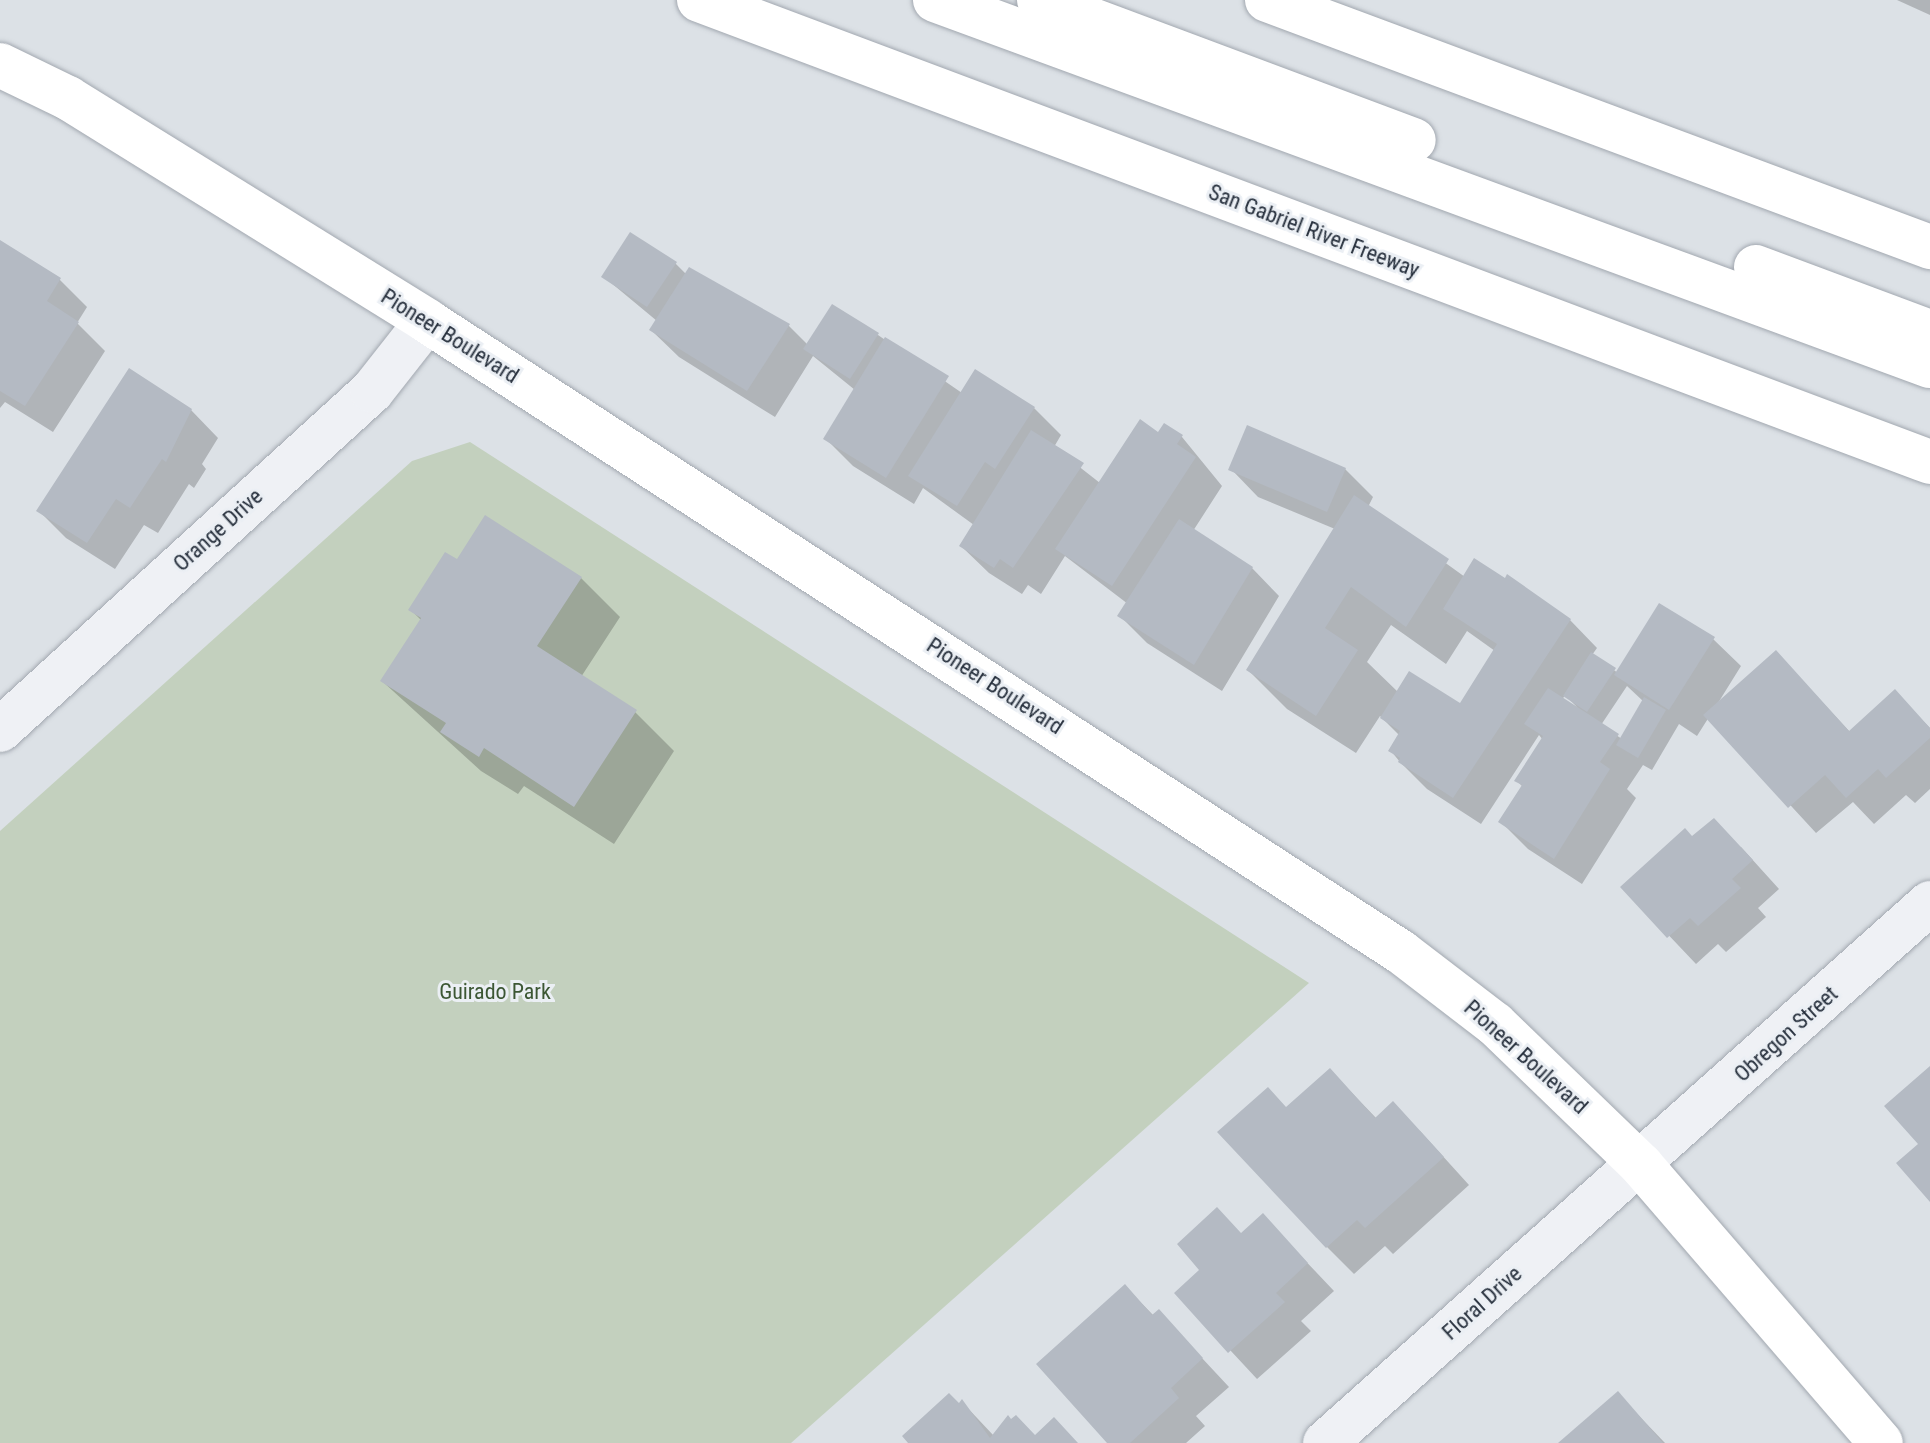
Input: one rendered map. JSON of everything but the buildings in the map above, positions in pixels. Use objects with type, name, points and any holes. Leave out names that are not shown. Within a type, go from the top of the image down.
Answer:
[{"type":"main road","name":"San Gabriel River Freeway","points":[[699,0],[1930,462]]},
{"type":"main road","points":[[935,0],[1930,366]]},
{"type":"main road","points":[[1039,0],[1930,332]]},
{"type":"main road","points":[[1267,0],[1930,247]]},
{"type":"main road","points":[[1332,0],[1481,80]]},
{"type":"main road","name":"Pioneer Boulevard","points":[[0,65],[68,98],[427,321],[1401,952],[1495,1024],[1641,1165],[1881,1443]]},
{"type":"street","name":"Orange Drive","points":[[0,730],[372,391],[427,321]]},
{"type":"street","name":"Obregon Street","points":[[1641,1165],[1930,903]]},
{"type":"street","name":"Floral Drive","points":[[1325,1443],[1641,1165]]},
{"type":"green space","name":"Guirado Park","points":[[470,442],[1309,983],[791,1443],[0,1443],[0,831],[412,461]]}]
